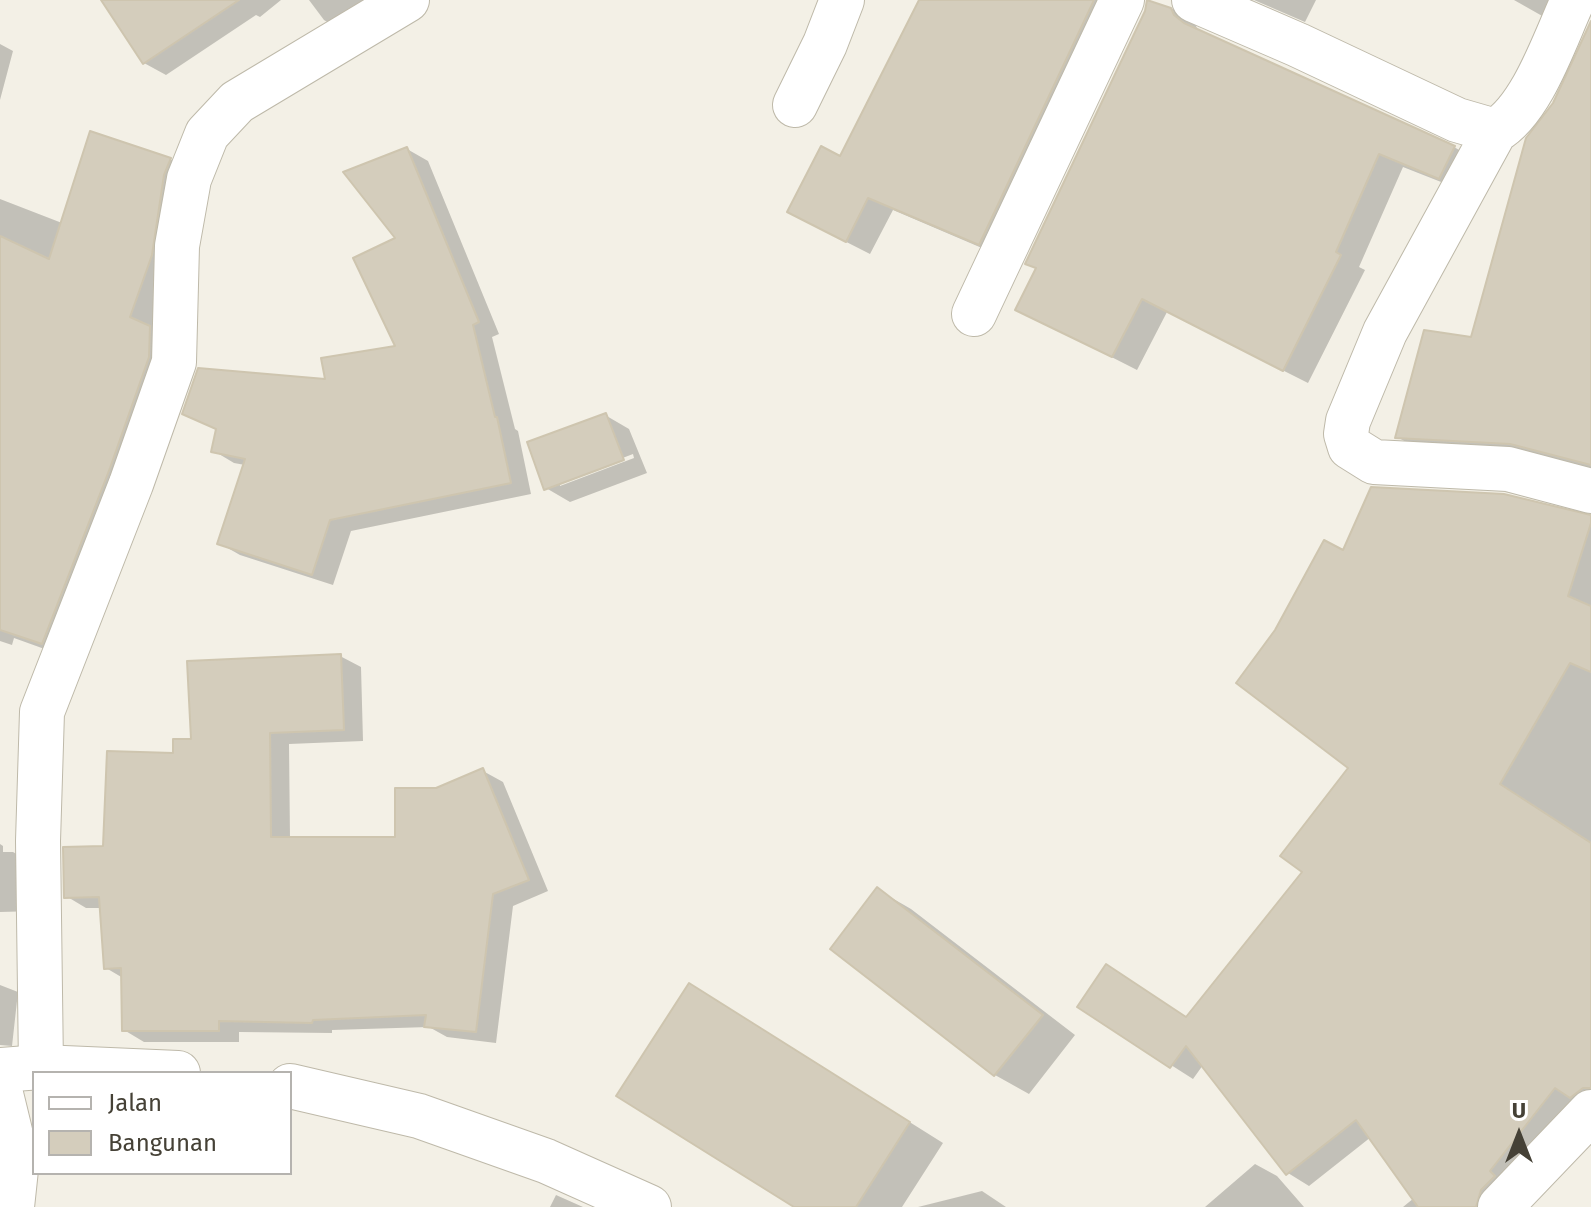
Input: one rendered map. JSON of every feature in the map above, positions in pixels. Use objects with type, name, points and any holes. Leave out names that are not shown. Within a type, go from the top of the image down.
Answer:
[{"type":"street","points":[[115,1071],[20,1068],[38,841],[42,712],[116,524],[174,362],[177,246],[189,179],[207,134],[237,102],[407,0]]},
{"type":"street","points":[[795,105],[842,0]]},
{"type":"street","points":[[974,314],[1122,0]]},
{"type":"street","points":[[1194,0],[1457,120],[1495,131]]},
{"type":"street","points":[[1573,0],[1533,86],[1506,124],[1495,131],[1385,332],[1348,421],[1346,434],[1350,447],[1374,462],[1508,469],[1591,491]]},
{"type":"street","points":[[292,1086],[419,1116],[546,1161],[649,1207]]},
{"type":"street","points":[[0,1090],[17,1160],[12,1207]]},
{"type":"street","points":[[1500,1207],[1591,1112]]},
{"type":"building","points":[[101,0],[239,0],[143,64]]},
{"type":"building","points":[[919,0],[1094,0],[979,245],[868,198],[846,242],[787,212],[821,146],[840,156]]},
{"type":"building","points":[[1147,0],[1171,8],[1184,23],[1455,146],[1439,179],[1379,154],[1336,252],[1341,255],[1283,371],[1142,299],[1112,357],[1015,310],[1036,268],[1025,264],[1145,11]]},
{"type":"building","points":[[1591,21],[1591,465],[1510,444],[1395,438],[1424,330],[1471,337],[1526,138],[1553,103]]},
{"type":"building","points":[[90,131],[171,158],[164,175],[152,255],[130,317],[150,326],[149,357],[42,644],[0,630],[0,236],[49,259]]},
{"type":"building","points":[[407,147],[479,322],[473,325],[511,483],[330,520],[312,575],[217,544],[245,459],[211,452],[216,429],[182,414],[198,368],[325,379],[321,358],[395,346],[353,258],[395,238],[343,172]]},
{"type":"building","points":[[606,413],[624,460],[544,490],[527,442]]},
{"type":"building","points":[[1371,487],[1504,494],[1591,515],[1568,596],[1591,606],[1591,672],[1570,663],[1500,784],[1591,843],[1591,1088],[1583,1088],[1570,1098],[1555,1088],[1490,1171],[1495,1176],[1481,1190],[1476,1207],[1418,1207],[1356,1120],[1286,1175],[1186,1046],[1170,1068],[1077,1007],[1106,964],[1186,1017],[1302,872],[1280,856],[1348,768],[1236,683],[1275,630],[1324,540],[1343,550]]},
{"type":"building","points":[[341,654],[344,730],[270,733],[271,837],[395,837],[395,788],[436,788],[483,768],[529,880],[493,894],[476,1032],[424,1027],[426,1015],[313,1020],[312,1023],[219,1021],[219,1031],[122,1031],[121,968],[104,969],[99,897],[64,898],[63,847],[103,846],[107,751],[173,753],[173,739],[191,739],[187,661]]},
{"type":"building","points":[[877,887],[1043,1015],[994,1076],[830,949]]},
{"type":"building","points":[[689,983],[910,1122],[856,1207],[794,1207],[616,1096]]}]
